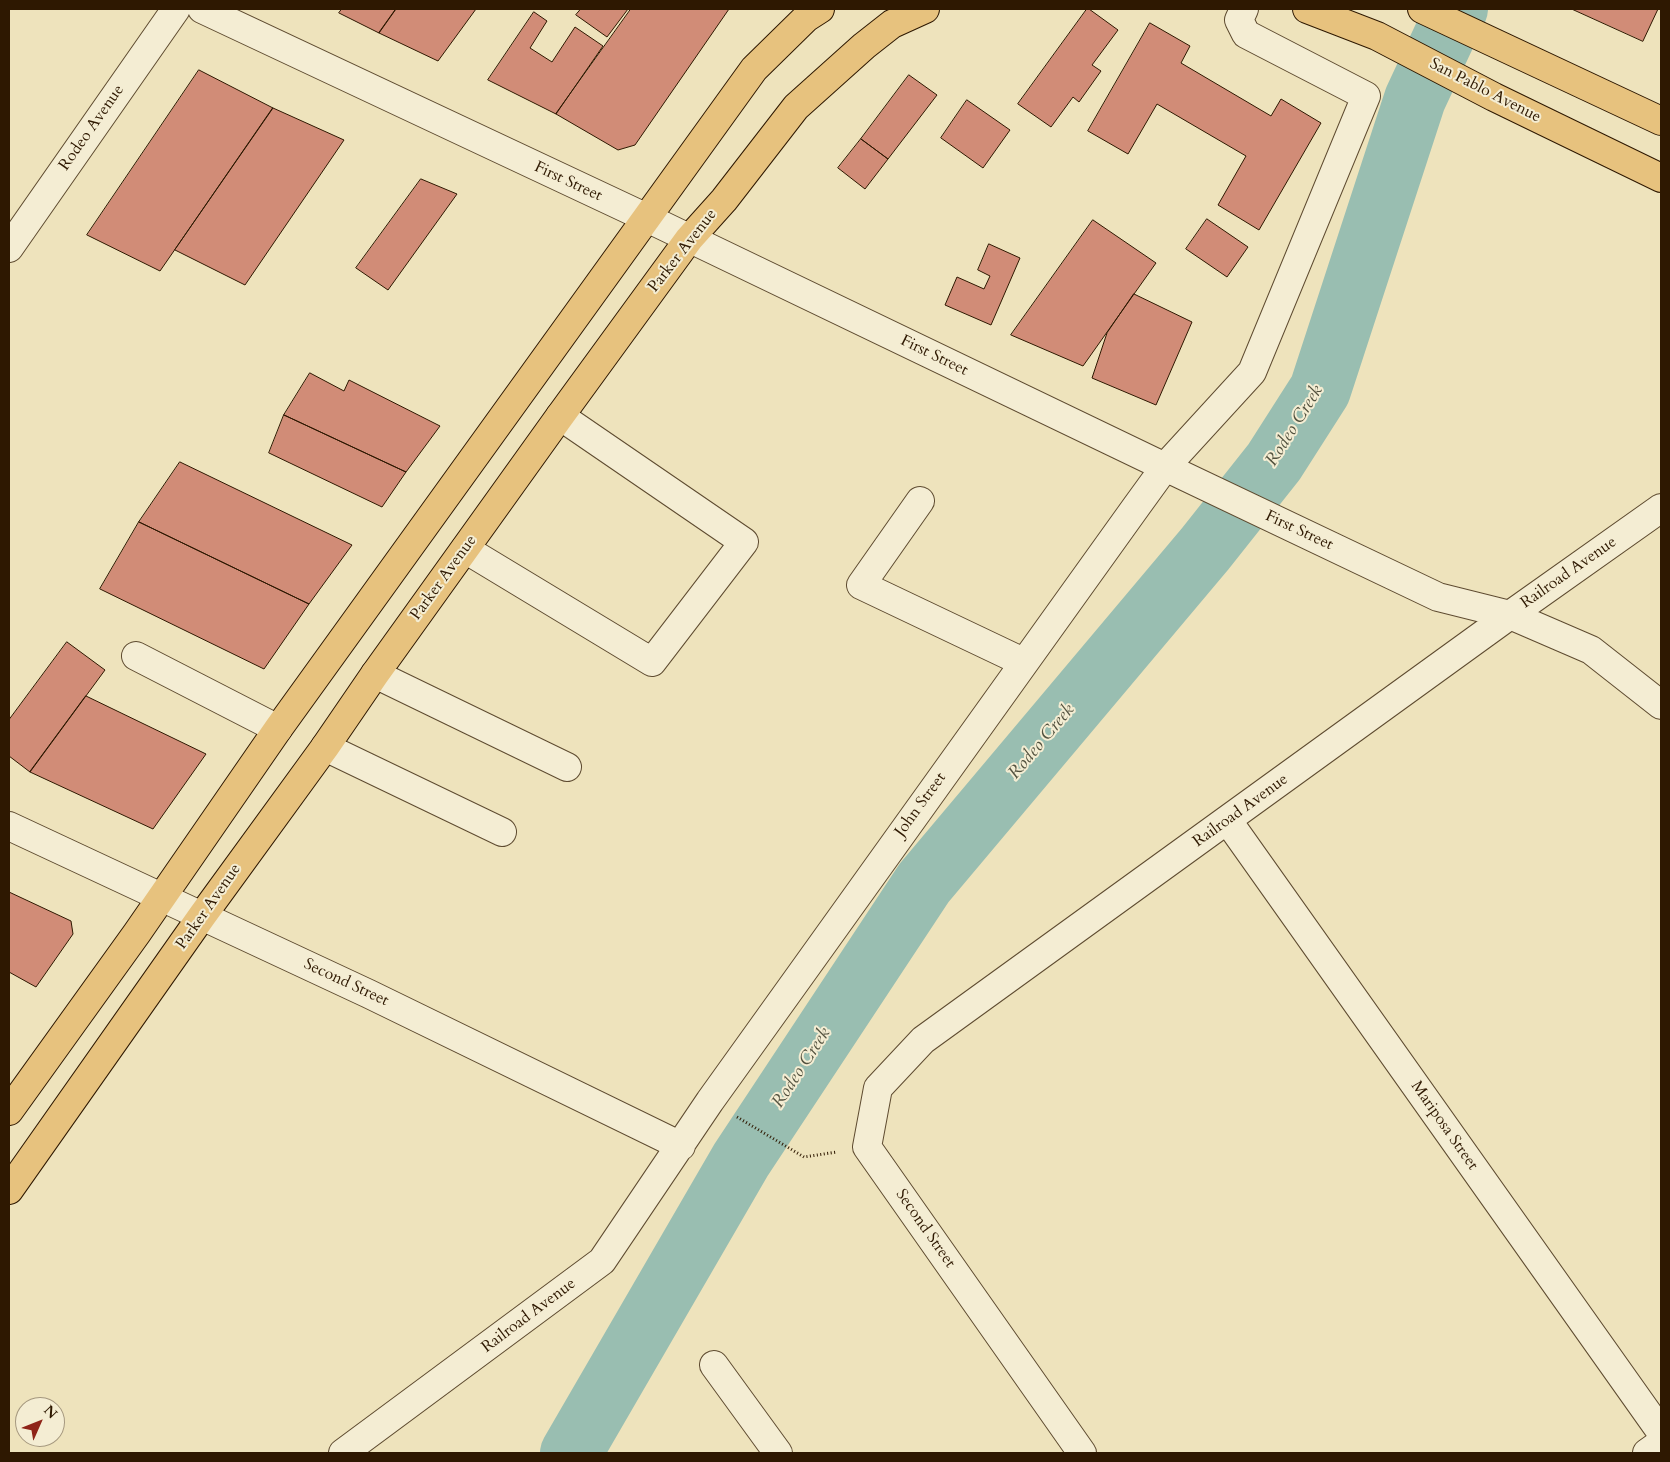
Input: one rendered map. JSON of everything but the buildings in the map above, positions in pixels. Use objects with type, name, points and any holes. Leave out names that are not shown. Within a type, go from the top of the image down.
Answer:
[{"type":"main road","points":[[9,1111],[162,897],[278,729],[754,69],[806,18],[820,9]]},
{"type":"main road","name":"Parker Avenue","points":[[9,1190],[375,674],[690,239],[724,200],[796,107],[864,46],[892,24],[925,9]]},
{"type":"main road","name":"San Pablo Avenue","points":[[1307,9],[1377,36],[1494,97],[1661,178]]},
{"type":"main road","points":[[1422,9],[1661,121]]},
{"type":"street","name":"Rodeo Avenue","points":[[9,248],[176,9]]},
{"type":"street","name":"First Street","points":[[202,9],[647,218],[1438,597],[1510,615],[1590,650],[1661,705]]},
{"type":"street","name":"John Street","points":[[681,1146],[710,1101],[1023,662],[1165,467],[1252,372],[1366,96],[1246,34],[1239,20],[1244,9]]},
{"type":"street","points":[[465,549],[652,662],[744,542],[560,416]]},
{"type":"street","points":[[920,501],[861,585],[1023,662]]},
{"type":"street","name":"Railroad Avenue","points":[[867,1147],[878,1088],[923,1040],[1510,615],[1661,508]]},
{"type":"street","points":[[136,656],[278,729]]},
{"type":"street","points":[[375,674],[567,767]]},
{"type":"street","points":[[325,746],[502,832]]},
{"type":"street","name":"Mariposa Street","points":[[1228,821],[1661,1432]]},
{"type":"street","name":"Second Street","points":[[9,826],[378,998],[681,1146]]},
{"type":"street","name":"Railroad Avenue","points":[[343,1453],[602,1261],[681,1146]]},
{"type":"street","name":"Second Street","points":[[867,1147],[1082,1453]]},
{"type":"street","points":[[714,1365],[778,1453]]},
{"type":"street","points":[[1647,1453],[1661,1443]]},
{"type":"path","points":[[710,1101],[804,1157],[867,1147]]},
{"type":"waterway","name":"Rodeo Creek","points":[[571,1453],[741,1160],[924,883],[1205,549],[1274,462],[1320,390],[1415,99],[1457,9]]}]
